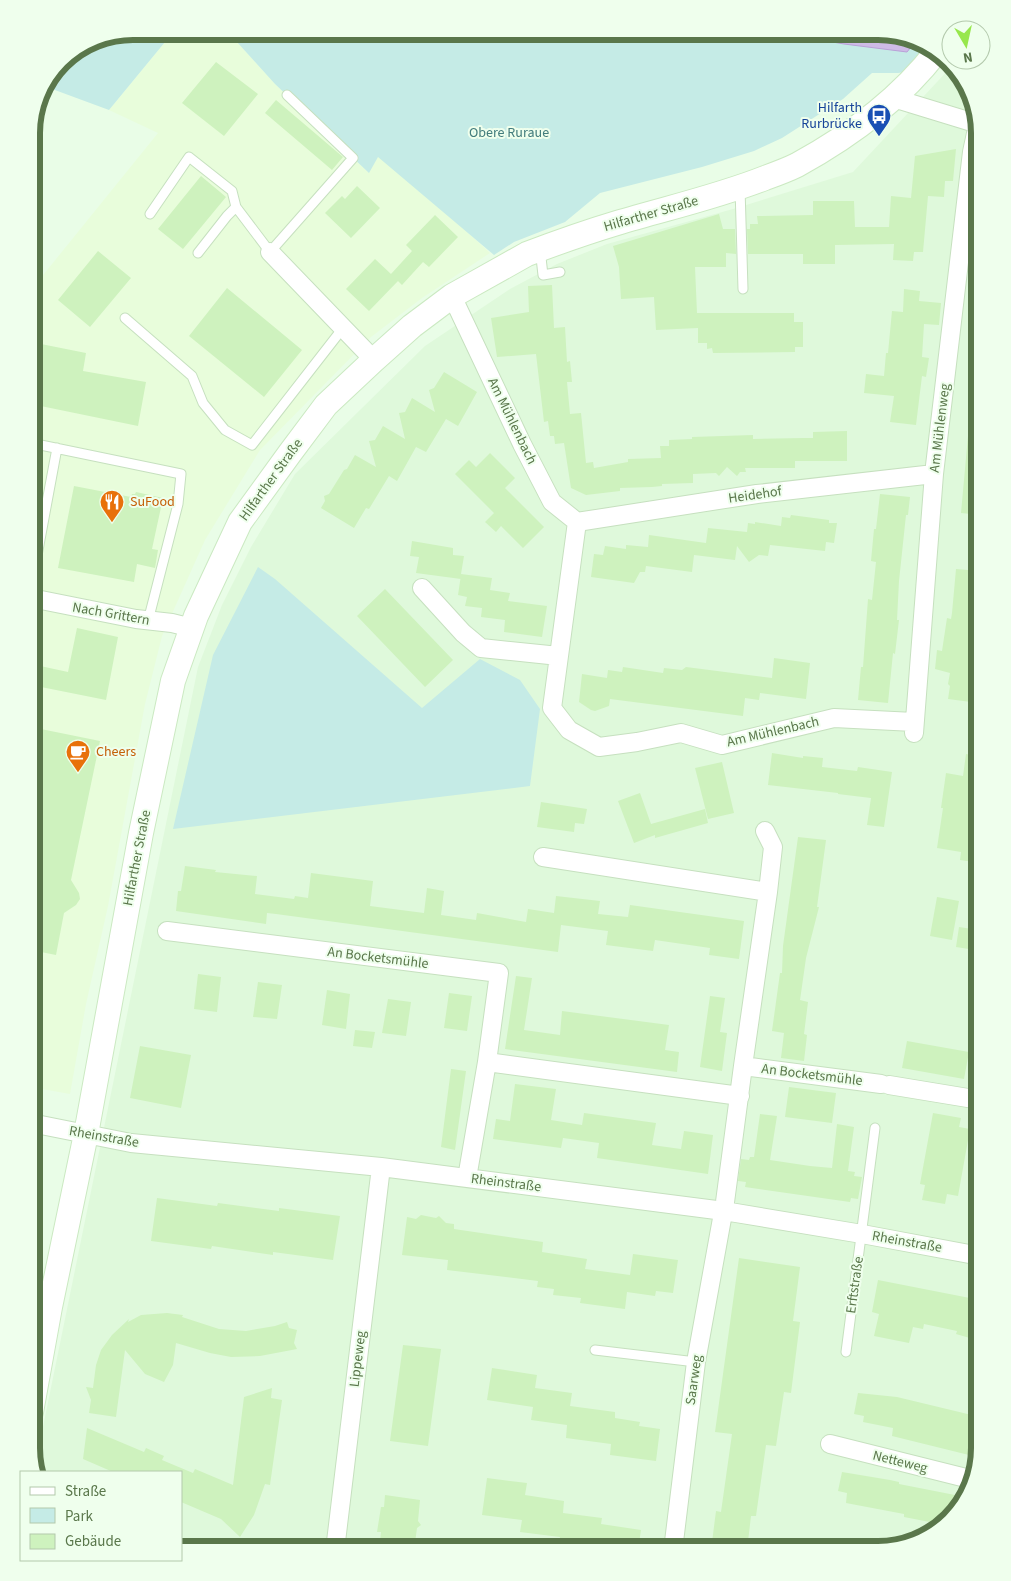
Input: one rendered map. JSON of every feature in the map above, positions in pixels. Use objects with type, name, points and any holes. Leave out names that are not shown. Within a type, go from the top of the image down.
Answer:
[{"type":"main road","name":"Hilfarther Straße","points":[[40,1362],[86,1134],[141,833],[173,681],[192,628],[240,522],[326,405],[412,326],[452,296],[527,254],[540,249],[615,223],[740,188],[796,165],[865,123],[893,98],[931,59]]},
{"type":"street","points":[[893,98],[970,122]]},
{"type":"street","name":"Am Mühlenweg","points":[[914,728],[934,474],[971,160]]},
{"type":"street","points":[[270,252],[374,360]]},
{"type":"street","name":"Am Mühlenbach","points":[[452,296],[522,444],[552,502],[577,522],[552,708],[569,730],[599,747],[681,733],[722,745],[834,718],[914,728]]},
{"type":"street","name":"Heidehof","points":[[577,522],[757,494],[934,474]]},
{"type":"street","points":[[422,588],[464,633],[481,648],[560,656]]},
{"type":"street","name":"Nach Grittern","points":[[40,600],[192,628]]},
{"type":"street","name":"An Bocketsmühle","points":[[724,1211],[773,847],[765,831]]},
{"type":"street","points":[[543,857],[768,892]]},
{"type":"street","name":"An Bocketsmühle","points":[[167,931],[499,973],[487,1062],[467,1178]]},
{"type":"street","points":[[487,1062],[740,1096]]},
{"type":"street","name":"An Bocketsmühle","points":[[743,1066],[885,1084],[971,1098]]},
{"type":"street","name":"Rheinstraße","points":[[40,1124],[131,1142],[381,1167],[724,1211],[971,1254]]},
{"type":"street","name":"Lippeweg","points":[[336,1541],[381,1167]]},
{"type":"street","name":"Saarweg","points":[[674,1541],[696,1362],[724,1211]]},
{"type":"street","name":"Netteweg","points":[[830,1444],[966,1478]]},
{"type":"lane","points":[[150,214],[189,157],[232,191],[236,207],[270,252],[353,158],[287,95]]},
{"type":"lane","points":[[740,188],[743,289]]},
{"type":"lane","points":[[198,253],[226,216],[236,207]]},
{"type":"lane","points":[[540,249],[543,275],[560,272]]},
{"type":"lane","points":[[125,318],[192,376],[203,403],[225,430],[252,445],[343,328]]},
{"type":"lane","points":[[40,445],[181,474],[178,504],[148,621]]},
{"type":"lane","points":[[40,540],[57,448]]},
{"type":"lane","name":"Erftstraße","points":[[846,1352],[875,1128]]},
{"type":"lane","points":[[595,1350],[696,1362]]},
{"type":"shaded area","points":[[167,40],[235,40],[275,84],[368,172],[381,152],[490,253],[422,298],[371,337],[260,450],[205,540],[162,636],[145,704],[108,906],[86,1004],[70,1094],[40,1089],[40,279],[158,133],[109,110]]},
{"type":"shaded area","points":[[821,40],[884,40],[911,47],[907,52]]},
{"type":"shaded area","points":[[947,71],[961,92],[966,103],[971,127],[971,1454],[966,1478],[955,1500],[930,1525],[902,1538],[878,1541],[182,1541],[182,1471],[43,1471],[40,1441],[198,667],[222,605],[251,547],[295,474],[425,346],[510,289],[557,264],[607,244],[733,209],[853,172]]},
{"type":"green space","points":[[167,40],[165,42],[109,110],[51,89],[67,67],[76,59],[97,47],[121,41]]},
{"type":"green space","name":"Obere Ruraue","points":[[235,40],[884,40],[908,45],[930,56],[941,65],[941,67],[898,73],[872,73],[843,99],[782,138],[754,151],[702,167],[600,193],[565,222],[514,242],[494,255],[378,157],[369,173],[275,84]]},
{"type":"green space","points":[[258,567],[275,579],[422,708],[480,659],[520,680],[540,709],[530,786],[173,829],[213,655]]},
{"type":"building","points":[[216,62],[258,94],[224,136],[182,103]]},
{"type":"building","points":[[276,100],[343,157],[332,170],[265,113]]},
{"type":"building","points":[[956,149],[953,181],[945,181],[944,197],[928,196],[923,252],[914,252],[913,261],[893,260],[894,244],[835,245],[835,264],[803,264],[803,254],[748,254],[747,229],[750,229],[750,224],[758,224],[757,216],[813,215],[813,201],[854,201],[855,227],[889,227],[891,196],[911,198],[915,156]]},
{"type":"building","points":[[201,176],[226,197],[183,249],[158,229]]},
{"type":"building","points":[[357,186],[380,208],[351,238],[325,213],[342,196],[345,199]]},
{"type":"building","points":[[719,214],[723,229],[735,229],[736,254],[726,253],[726,267],[695,267],[697,313],[794,313],[794,322],[803,322],[803,347],[795,347],[795,352],[713,353],[712,348],[707,349],[707,343],[698,343],[698,328],[656,330],[654,297],[621,299],[619,267],[613,246]]},
{"type":"building","points":[[435,215],[458,237],[429,267],[423,262],[402,285],[398,281],[369,311],[346,289],[375,259],[391,274],[412,251],[406,245]]},
{"type":"building","points":[[98,251],[131,278],[90,327],[58,300]]},
{"type":"building","points":[[552,285],[554,328],[565,327],[567,362],[570,361],[572,382],[567,382],[570,414],[581,413],[586,463],[593,462],[594,468],[628,462],[628,459],[661,458],[660,446],[669,446],[669,440],[692,439],[692,437],[753,435],[753,439],[813,438],[813,432],[847,431],[847,461],[795,461],[795,468],[745,468],[746,472],[740,472],[737,476],[727,467],[719,476],[716,473],[693,474],[693,483],[620,488],[620,491],[586,495],[571,488],[564,443],[555,444],[554,436],[550,436],[548,421],[544,422],[536,354],[497,357],[491,318],[529,312],[528,286]]},
{"type":"building","points":[[227,288],[302,350],[264,397],[189,336]]},
{"type":"building","points":[[904,289],[920,291],[919,301],[941,303],[939,325],[924,324],[922,357],[929,358],[926,377],[922,376],[916,425],[890,422],[894,396],[864,393],[866,374],[884,376],[892,311],[903,312]]},
{"type":"building","points":[[40,344],[86,353],[83,371],[146,382],[138,426],[40,406]]},
{"type":"building","points":[[444,372],[477,392],[458,426],[446,419],[426,452],[416,447],[397,481],[389,476],[369,509],[366,508],[354,528],[321,508],[325,501],[324,496],[329,494],[355,455],[376,467],[369,441],[375,440],[383,426],[405,439],[399,413],[405,412],[412,398],[435,412],[429,390],[434,388]]},
{"type":"building","points":[[969,425],[971,425],[971,514],[961,513]]},
{"type":"building","points":[[490,453],[515,478],[505,488],[544,527],[523,548],[501,526],[496,532],[485,522],[494,513],[455,474],[469,460],[476,467]]},
{"type":"building","name":"SuFood","points":[[74,486],[131,497],[136,492],[163,498],[152,549],[158,550],[155,568],[137,564],[134,582],[58,568]]},
{"type":"building","points":[[880,494],[910,497],[908,515],[906,515],[899,581],[897,620],[899,620],[895,654],[893,653],[888,703],[858,700],[861,667],[863,667],[868,599],[872,600],[876,562],[871,561]]},
{"type":"building","points":[[791,515],[829,520],[829,523],[837,523],[834,543],[826,542],[825,551],[770,545],[768,556],[759,555],[749,562],[737,546],[735,560],[694,555],[692,572],[646,566],[645,572],[640,572],[634,583],[591,577],[594,554],[603,555],[605,546],[626,549],[626,545],[648,547],[649,535],[706,543],[708,528],[747,532],[748,523],[755,524],[755,522],[781,526],[782,517],[790,518]]},
{"type":"building","points":[[412,541],[453,548],[453,555],[464,556],[461,574],[492,578],[490,590],[510,593],[508,601],[547,606],[542,637],[504,632],[505,620],[481,617],[482,608],[465,606],[467,597],[458,595],[460,579],[416,573],[419,557],[410,556]]},
{"type":"building","points":[[956,569],[971,570],[971,702],[948,699],[950,673],[935,669],[937,650],[942,651],[947,618],[951,619]]},
{"type":"building","points":[[385,589],[453,660],[425,687],[357,616]]},
{"type":"building","points":[[77,628],[118,637],[106,700],[40,687],[40,666],[68,672]]},
{"type":"building","points":[[774,658],[810,663],[806,699],[760,693],[759,700],[745,698],[743,716],[610,699],[609,706],[595,711],[579,702],[582,674],[607,678],[608,670],[622,672],[623,667],[663,673],[664,668],[682,670],[686,667],[772,678]]},
{"type":"building","points":[[40,729],[100,741],[71,880],[79,893],[80,899],[76,905],[64,913],[56,955],[40,952]]},
{"type":"building","points":[[772,753],[803,758],[803,756],[823,758],[822,767],[857,771],[858,767],[892,772],[884,827],[867,825],[871,798],[768,785]]},
{"type":"building","points":[[966,754],[971,755],[971,862],[960,860],[961,852],[937,848],[946,773],[963,776]]},
{"type":"building","points":[[722,762],[734,813],[708,819],[695,768]]},
{"type":"building","points":[[640,793],[651,824],[705,809],[708,823],[655,838],[655,835],[634,843],[618,801]]},
{"type":"building","points":[[541,802],[587,809],[584,824],[575,823],[574,832],[537,827]]},
{"type":"building","points":[[798,837],[826,840],[817,907],[819,907],[806,958],[800,1000],[808,1002],[804,1034],[807,1035],[804,1061],[781,1058],[784,1033],[772,1031],[780,973],[782,973],[783,946]]},
{"type":"building","points":[[185,866],[216,870],[215,872],[257,876],[255,894],[294,899],[295,896],[308,898],[311,873],[373,881],[370,906],[424,913],[427,888],[444,891],[441,915],[476,920],[477,913],[526,922],[528,909],[554,913],[556,896],[600,901],[598,914],[628,917],[630,905],[744,921],[739,959],[709,955],[710,948],[655,940],[653,951],[606,945],[608,931],[561,925],[558,952],[267,913],[266,924],[176,911],[178,891],[181,891]]},
{"type":"building","points":[[937,897],[959,901],[952,940],[930,936]]},
{"type":"building","points":[[959,927],[971,929],[971,949],[956,947]]},
{"type":"building","points":[[198,974],[221,977],[217,1012],[194,1009]]},
{"type":"building","points":[[516,976],[532,978],[524,1030],[560,1035],[562,1011],[669,1025],[665,1050],[679,1052],[677,1072],[505,1049]]},
{"type":"building","points":[[258,982],[282,985],[277,1019],[253,1017]]},
{"type":"building","points":[[327,990],[350,994],[346,1029],[322,1025]]},
{"type":"building","points":[[449,993],[472,996],[467,1031],[444,1028]]},
{"type":"building","points":[[710,996],[725,998],[720,1032],[727,1033],[722,1071],[700,1067]]},
{"type":"building","points":[[388,999],[411,1002],[406,1036],[382,1033]]},
{"type":"building","points":[[355,1030],[375,1032],[372,1048],[353,1046]]},
{"type":"building","points":[[907,1041],[969,1052],[964,1079],[902,1068]]},
{"type":"building","points":[[140,1046],[191,1055],[181,1108],[130,1098]]},
{"type":"building","points":[[451,1069],[466,1071],[455,1150],[441,1147]]},
{"type":"building","points":[[515,1084],[556,1089],[551,1120],[582,1125],[584,1113],[656,1123],[652,1145],[681,1149],[684,1131],[713,1135],[708,1174],[597,1158],[599,1143],[563,1138],[561,1148],[493,1139],[496,1119],[510,1121]]},
{"type":"building","points":[[789,1087],[836,1093],[832,1123],[785,1117]]},
{"type":"building","points":[[933,1113],[961,1118],[959,1127],[970,1129],[958,1196],[947,1194],[945,1204],[922,1200],[925,1185],[920,1184]]},
{"type":"building","points":[[760,1114],[777,1116],[770,1160],[810,1166],[832,1168],[837,1124],[854,1127],[848,1171],[855,1172],[854,1176],[862,1177],[858,1199],[851,1198],[850,1202],[745,1187],[746,1182],[738,1181],[741,1159],[749,1160],[750,1157],[754,1157]]},
{"type":"building","points":[[157,1198],[217,1206],[218,1203],[340,1216],[333,1260],[273,1252],[273,1255],[212,1246],[211,1249],[151,1241]]},
{"type":"building","points":[[421,1215],[436,1218],[439,1216],[446,1223],[454,1224],[454,1229],[543,1242],[542,1252],[587,1259],[585,1269],[630,1275],[633,1254],[678,1260],[673,1293],[656,1291],[655,1296],[627,1292],[625,1309],[580,1303],[581,1298],[553,1295],[554,1289],[537,1287],[538,1281],[447,1270],[448,1260],[402,1255],[407,1217],[416,1219]]},
{"type":"building","points":[[739,1258],[800,1267],[793,1321],[800,1322],[791,1393],[784,1392],[776,1446],[766,1445],[756,1516],[751,1516],[748,1541],[712,1541],[716,1511],[721,1512],[732,1434],[715,1432]]},
{"type":"building","points":[[878,1280],[971,1298],[971,1338],[956,1334],[957,1331],[924,1324],[923,1329],[913,1327],[909,1343],[874,1336],[879,1314],[872,1312]]},
{"type":"building","points":[[167,1313],[183,1315],[182,1317],[219,1329],[246,1331],[287,1322],[289,1328],[297,1330],[294,1343],[297,1349],[260,1356],[231,1357],[176,1343],[173,1365],[164,1382],[145,1374],[125,1350],[116,1417],[89,1413],[91,1400],[86,1387],[93,1388],[96,1365],[101,1350],[112,1335],[129,1319],[128,1322],[141,1315]]},
{"type":"building","points":[[403,1345],[441,1349],[428,1446],[390,1441]]},
{"type":"building","points":[[492,1368],[537,1375],[535,1388],[572,1393],[570,1406],[615,1412],[615,1418],[640,1422],[639,1426],[660,1429],[656,1461],[610,1455],[611,1444],[566,1438],[567,1425],[531,1420],[533,1407],[487,1400]]},
{"type":"building","points":[[272,1388],[271,1398],[282,1400],[270,1485],[265,1484],[254,1515],[240,1537],[221,1519],[182,1502],[182,1471],[111,1471],[83,1459],[87,1428],[144,1452],[146,1448],[164,1456],[162,1460],[193,1473],[195,1469],[233,1485],[244,1397]]},
{"type":"building","points":[[858,1393],[897,1397],[971,1415],[971,1455],[892,1436],[893,1428],[863,1422],[864,1416],[854,1414]]},
{"type":"building","points":[[842,1472],[890,1480],[899,1482],[899,1484],[957,1495],[948,1509],[933,1523],[904,1517],[904,1514],[846,1503],[847,1493],[838,1491]]},
{"type":"building","points":[[487,1478],[527,1483],[525,1495],[564,1501],[563,1513],[602,1518],[601,1524],[641,1530],[639,1541],[559,1541],[560,1537],[520,1532],[522,1520],[482,1515]]},
{"type":"building","points":[[385,1495],[420,1500],[418,1521],[421,1525],[417,1528],[415,1541],[380,1541],[381,1532],[377,1532],[381,1507],[384,1507]]},
{"type":"place","name":"Hilfarth Rurbrücke","points":[[879,137]]},
{"type":"place","name":"SuFood","points":[[112,523]]},
{"type":"place","name":"Cheers","points":[[78,773]]}]
